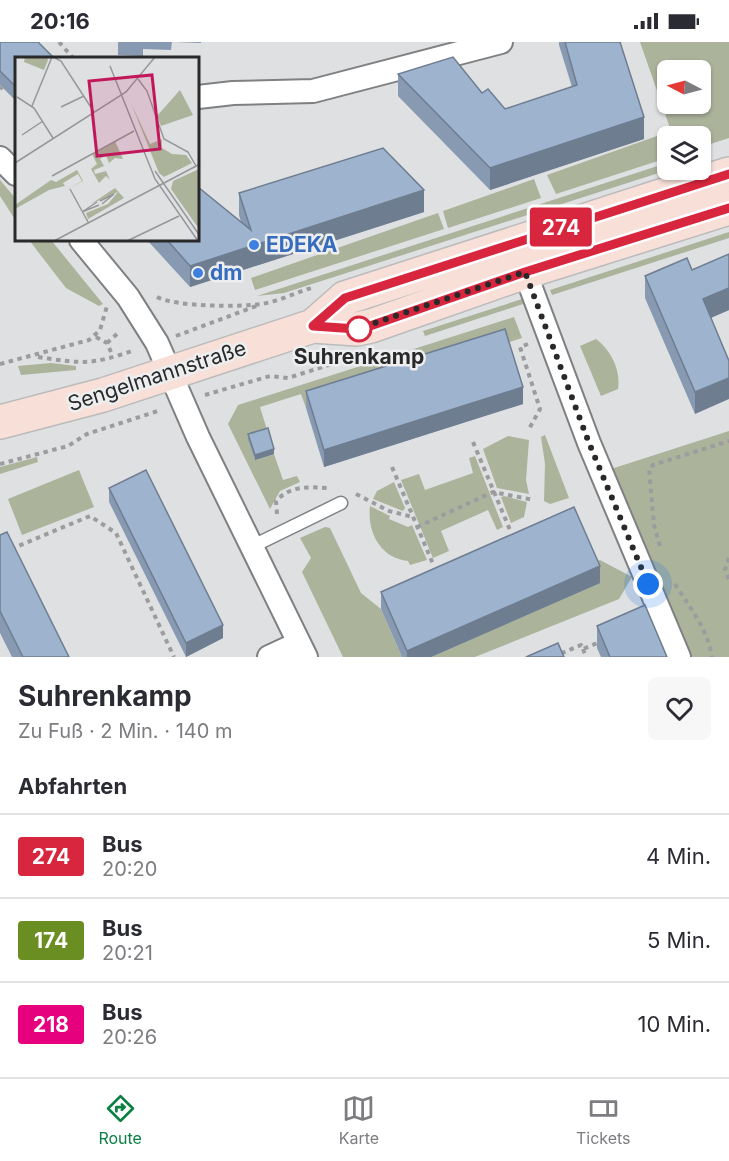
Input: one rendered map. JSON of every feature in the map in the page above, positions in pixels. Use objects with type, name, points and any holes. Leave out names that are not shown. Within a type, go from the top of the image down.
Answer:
[{"type":"main road","name":"Sengelmannstraße","points":[[313,326],[345,298],[729,174]]},
{"type":"main road","name":"Sengelmannstraße","points":[[0,423],[104,395],[313,326],[364,327],[525,272],[729,208]]},
{"type":"street","points":[[200,97],[233,93],[313,91],[383,75],[501,42]]},
{"type":"street","points":[[0,158],[15,173]]},
{"type":"street","points":[[83,242],[140,313],[303,650],[269,657]]},
{"type":"street","points":[[525,272],[589,443],[679,657]]},
{"type":"lane","points":[[253,546],[341,503]]},
{"type":"path","points":[[59,42],[72,57]]},
{"type":"path","points":[[231,318],[262,304]]},
{"type":"path","points":[[529,429],[540,409],[520,347],[529,344],[521,318],[540,312]]},
{"type":"path","points":[[96,337],[104,314]]},
{"type":"path","points":[[107,343],[118,333]]},
{"type":"path","points":[[0,363],[34,356],[96,337],[107,343],[111,352]]},
{"type":"path","points":[[34,356],[82,364],[98,363]]},
{"type":"path","points":[[235,385],[270,376],[288,378]]},
{"type":"path","points":[[0,464],[68,446],[87,434],[113,426]]},
{"type":"path","points":[[662,556],[654,525],[649,469],[653,465],[729,441]]},
{"type":"path","points":[[473,442],[510,530]]},
{"type":"path","points":[[392,467],[433,564]]},
{"type":"path","points":[[285,530],[276,511],[276,501],[282,494],[301,487],[336,489]]},
{"type":"path","points":[[348,490],[389,511],[413,518]]},
{"type":"path","points":[[417,527],[494,492],[534,500]]},
{"type":"path","points":[[0,553],[90,516],[116,533],[174,657]]},
{"type":"path","points":[[729,558],[725,570],[729,580]]},
{"type":"path","points":[[670,575],[696,612],[707,636],[712,657]]},
{"type":"path","points":[[583,649],[603,641]]},
{"type":"path","points":[[553,657],[581,645],[586,657]]},
{"type":"green space","points":[[640,42],[729,42],[729,138],[711,144],[711,126],[669,126],[665,114],[711,114],[711,60],[657,60],[657,91]]},
{"type":"green space","points":[[657,136],[657,161],[556,194],[547,175]]},
{"type":"green space","points":[[657,166],[657,174],[284,293],[257,296]]},
{"type":"green space","points":[[534,179],[541,198],[448,228],[443,211]]},
{"type":"green space","points":[[0,180],[15,198],[15,219],[0,196]]},
{"type":"green space","points":[[438,213],[444,229],[255,290],[251,278]]},
{"type":"green space","points":[[729,232],[729,238],[552,295],[550,290]]},
{"type":"green space","points":[[31,242],[53,242],[103,304],[99,306],[66,288]]},
{"type":"green space","points":[[522,299],[523,304],[425,336],[423,331]]},
{"type":"green space","points":[[514,317],[522,338],[306,408],[301,394],[260,407],[268,433],[255,460],[274,454],[283,480],[297,476],[300,482],[280,491],[270,509],[228,424],[238,405]]},
{"type":"green space","points":[[596,339],[614,361],[619,382],[618,389],[601,396],[580,346]]},
{"type":"green space","points":[[51,363],[76,366],[76,370],[21,375],[18,366]]},
{"type":"green space","points":[[729,431],[729,657],[689,657],[608,470]]},
{"type":"green space","points":[[545,435],[569,498],[550,504],[544,501],[545,464],[541,437]]},
{"type":"green space","points":[[508,436],[529,440],[526,480],[529,494],[497,488],[483,449]]},
{"type":"green space","points":[[475,456],[503,527],[497,530],[488,510],[441,531],[449,551],[433,558],[401,480],[419,474],[425,490],[473,473],[469,458]]},
{"type":"green space","points":[[37,457],[38,462],[0,474],[0,467]]},
{"type":"green space","points":[[79,470],[94,507],[22,535],[8,499]]},
{"type":"green space","points":[[394,482],[405,508],[403,511],[373,499],[377,491]]},
{"type":"green space","points":[[501,497],[527,502],[524,517],[511,523]]},
{"type":"green space","points":[[370,506],[390,516],[389,519],[408,527],[412,525],[427,560],[410,565],[408,561],[398,559],[383,549],[373,534]]},
{"type":"green space","points":[[325,527],[330,528],[361,593],[381,609],[402,657],[343,657],[302,572],[311,558],[300,538]]},
{"type":"green space","points":[[600,560],[632,577],[619,599],[475,657],[431,657],[599,583],[591,563]]},
{"type":"building","points":[[0,42],[38,42],[53,57],[15,57],[15,86],[0,71]]},
{"type":"building","points":[[565,42],[620,42],[644,117],[490,168],[398,74],[453,57],[482,93],[488,89],[505,109],[577,85]]},
{"type":"building","points":[[383,148],[424,190],[190,266],[169,242],[200,242],[200,189],[251,230],[239,193]]},
{"type":"building","points":[[729,254],[729,288],[703,299],[729,361],[729,378],[695,392],[645,276],[687,258],[692,270]]},
{"type":"building","points":[[505,329],[523,387],[324,450],[306,391]]},
{"type":"building","points":[[268,428],[274,449],[255,455],[248,434]]},
{"type":"building","points":[[146,470],[223,625],[186,643],[109,488]]},
{"type":"building","points":[[574,507],[600,566],[407,651],[381,592]]},
{"type":"building","points":[[7,532],[69,657],[23,657],[0,611],[0,535]]},
{"type":"building","points":[[645,605],[667,657],[610,657],[597,626]]},
{"type":"building","points":[[558,643],[564,657],[526,657]]},
{"type":"bus line","name":"274","points":[[729,174],[345,298],[313,326],[357,329],[370,326],[525,272],[729,208]]},
{"type":"place","name":"EDEKA","points":[[254,245]]},
{"type":"place","name":"dm","points":[[198,273]]},
{"type":"place","name":"Suhrenkamp","points":[[359,329]]},
{"type":"route","points":[[359,329],[357,329],[525,272],[589,443],[648,584]]}]
